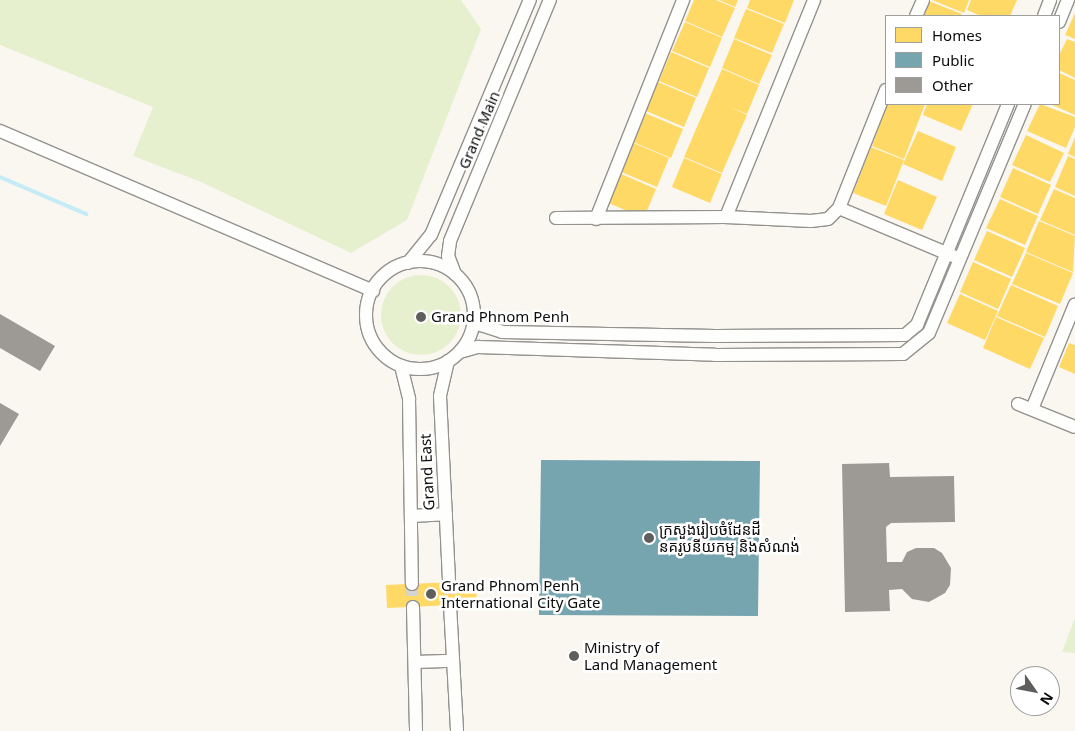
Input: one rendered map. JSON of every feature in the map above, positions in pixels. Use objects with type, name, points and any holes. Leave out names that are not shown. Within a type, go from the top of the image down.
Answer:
[{"type":"street","name":"Grand Main","points":[[408,263],[431,235],[530,0]]},
{"type":"street","name":"Grand Main","points":[[455,274],[448,256],[450,241],[550,0]]},
{"type":"street","points":[[596,219],[684,0]]},
{"type":"street","points":[[726,217],[814,0]]},
{"type":"street","points":[[916,15],[923,0]]},
{"type":"street","points":[[1044,15],[1050,0]]},
{"type":"street","points":[[1060,20],[1068,0]]},
{"type":"street","points":[[556,218],[726,217],[811,222],[828,219],[839,208],[885,93]]},
{"type":"street","points":[[474,313],[469,338],[460,352],[448,362],[418,369],[401,366],[378,350],[370,336],[367,308],[373,290],[388,273],[408,263],[438,264],[455,274],[467,288],[474,313],[481,325],[502,332],[861,338],[888,338],[909,333],[917,325],[1008,105]]},
{"type":"street","points":[[460,352],[478,347],[861,356],[903,354],[917,346],[929,333],[1025,105]]},
{"type":"street","points":[[0,131],[373,290]]},
{"type":"street","points":[[839,208],[960,259]]},
{"type":"street","points":[[1032,409],[1075,304]]},
{"type":"street","points":[[909,333],[917,346]]},
{"type":"street","points":[[861,338],[861,356]]},
{"type":"street","name":"Grand East","points":[[448,362],[440,396],[449,582]]},
{"type":"street","name":"Grand East","points":[[401,366],[409,399],[412,584]]},
{"type":"street","points":[[1018,404],[1075,428]]},
{"type":"street","points":[[412,516],[446,514]]},
{"type":"street","points":[[450,605],[457,731]]},
{"type":"street","points":[[413,607],[416,731]]},
{"type":"street","points":[[415,662],[453,660]]},
{"type":"green space","points":[[0,0],[461,0],[481,29],[407,220],[351,253],[201,182],[133,156],[153,107],[0,45]]},
{"type":"green space","points":[[421,275],[436,278],[449,287],[458,300],[461,315],[458,330],[449,343],[436,352],[421,355],[406,352],[393,343],[384,330],[381,315],[384,300],[393,287],[406,278]]},
{"type":"green space","points":[[1075,618],[1075,653],[1062,652]]},
{"type":"building: Homes","points":[[694,0],[716,0],[735,8],[722,37],[685,21]]},
{"type":"building: Homes","points":[[719,0],[738,0],[735,7]]},
{"type":"building: Homes","points":[[750,0],[794,0],[785,23],[747,8]]},
{"type":"building: Homes","points":[[932,0],[969,0],[964,13]]},
{"type":"building: Homes","points":[[971,0],[1017,0],[1010,15],[979,15],[967,10]]},
{"type":"building: Homes","points":[[929,1],[962,14],[962,15],[923,15]]},
{"type":"building: Homes","points":[[746,9],[784,24],[772,53],[734,38]]},
{"type":"building: Homes","points":[[1075,13],[1075,39],[1065,35]]},
{"type":"building: Homes","points":[[685,22],[722,38],[710,67],[672,51]]},
{"type":"building: Homes","points":[[734,39],[772,55],[759,84],[722,68]]},
{"type":"building: Homes","points":[[1067,39],[1075,42],[1075,78],[1060,70],[1060,53]]},
{"type":"building: Homes","points":[[671,52],[709,68],[697,97],[659,81]]},
{"type":"building: Homes","points":[[722,69],[759,85],[747,114],[730,107],[747,115],[722,173],[684,157]]},
{"type":"building: Homes","points":[[1060,73],[1075,80],[1075,115],[1052,105],[1060,105]]},
{"type":"building: Homes","points":[[658,82],[696,98],[684,127],[646,111]]},
{"type":"building: Homes","points":[[887,105],[925,105],[904,159],[872,146]]},
{"type":"building: Homes","points":[[927,105],[973,105],[961,131],[923,115]]},
{"type":"building: Homes","points":[[1040,105],[1075,117],[1075,127],[1066,148],[1027,131]]},
{"type":"building: Homes","points":[[645,113],[683,129],[671,158],[633,142]]},
{"type":"building: Homes","points":[[918,131],[956,147],[942,181],[903,164]]},
{"type":"building: Homes","points":[[1026,135],[1064,153],[1050,182],[1012,165]]},
{"type":"building: Homes","points":[[1075,137],[1075,157],[1068,154]]},
{"type":"building: Homes","points":[[631,142],[669,158],[657,187],[619,171]]},
{"type":"building: Homes","points":[[871,147],[904,160],[886,206],[853,193]]},
{"type":"building: Homes","points":[[1068,156],[1075,159],[1075,196],[1055,187]]},
{"type":"building: Homes","points":[[684,158],[722,174],[710,203],[672,187]]},
{"type":"building: Homes","points":[[1013,168],[1051,185],[1038,214],[1000,197]]},
{"type":"building: Homes","points":[[619,173],[656,189],[644,218],[606,202]]},
{"type":"building: Homes","points":[[898,180],[937,197],[922,230],[884,214]]},
{"type":"building: Homes","points":[[1054,189],[1075,198],[1075,235],[1040,220]]},
{"type":"building: Homes","points":[[1000,199],[1038,216],[1025,245],[986,228]]},
{"type":"building: Homes","points":[[1039,221],[1075,236],[1073,272],[1026,252]]},
{"type":"building: Homes","points":[[987,231],[1025,248],[1012,277],[974,260]]},
{"type":"building: Homes","points":[[1026,253],[1073,273],[1060,304],[1012,284]]},
{"type":"building: Homes","points":[[973,262],[1011,279],[998,309],[960,292]]},
{"type":"building: Homes","points":[[1011,285],[1058,306],[1045,337],[997,316]]},
{"type":"building: Homes","points":[[960,294],[998,311],[985,340],[947,323]]},
{"type":"building: Homes","points":[[996,317],[1044,338],[1030,369],[983,348]]},
{"type":"building: Homes","points":[[1069,343],[1075,345],[1075,374],[1059,367]]},
{"type":"building: Homes","name":"Grand Phnom Penh International City Gate","points":[[476,581],[477,604],[387,608],[386,585]]},
{"type":"building: Public","name":"ក្រសួងរៀបចំដែនដី នគរូបនីយកម្ម និងសំណង់","points":[[541,460],[760,461],[758,616],[539,615]]},
{"type":"building: Other","points":[[0,314],[55,346],[40,371],[0,348]]},
{"type":"building: Other","points":[[0,403],[19,414],[0,446]]},
{"type":"building: Other","points":[[889,463],[890,477],[954,476],[955,522],[891,523],[886,527],[887,562],[902,562],[907,552],[916,548],[934,548],[942,553],[951,568],[950,585],[945,593],[929,602],[912,599],[902,589],[889,590],[890,611],[845,612],[842,464]]},
{"type":"waterway","points":[[0,177],[86,214]]},
{"type":"tunnel","points":[[449,582],[450,605]]},
{"type":"tunnel","points":[[412,584],[413,607]]},
{"type":"place","name":"Grand Phnom Penh","points":[[421,317]]},
{"type":"place","name":"ក្រសួងរៀបចំដែនដី នគរូបនីយកម្ម និងសំណង់","points":[[649,538]]},
{"type":"place","name":"Grand Phnom Penh International City Gate","points":[[431,594]]},
{"type":"place","name":"Ministry of Land Management","points":[[574,656]]}]
